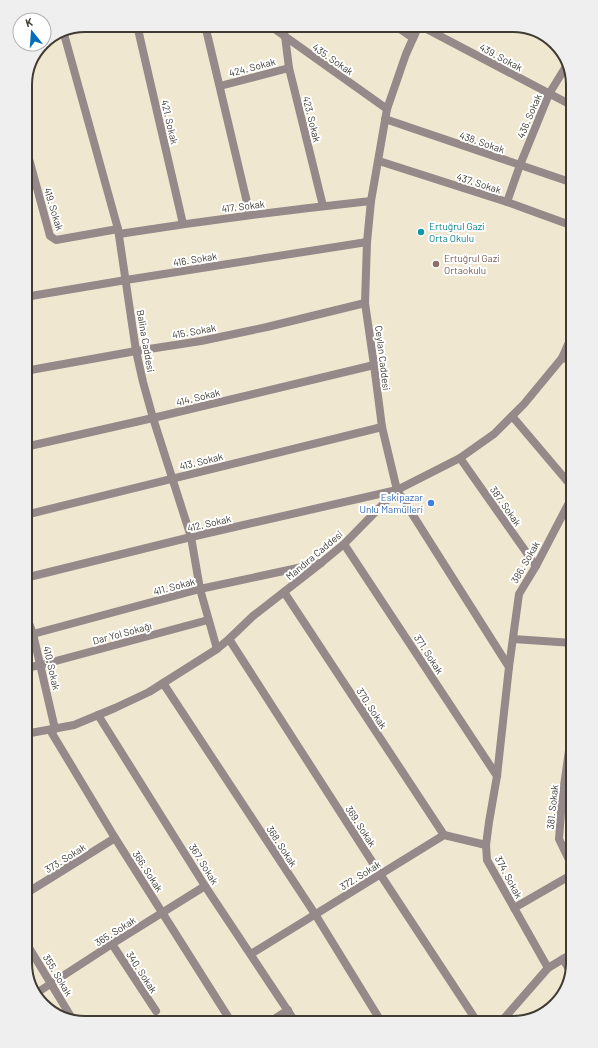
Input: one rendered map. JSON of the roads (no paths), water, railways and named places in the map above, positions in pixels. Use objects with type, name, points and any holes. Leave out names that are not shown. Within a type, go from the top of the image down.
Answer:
[{"type":"street","name":"421. Sokak","points":[[139,32],[183,224]]},
{"type":"street","points":[[207,32],[250,215]]},
{"type":"street","name":"435. Sokak","points":[[279,32],[387,108]]},
{"type":"street","points":[[404,32],[413,38]]},
{"type":"street","name":"Ceylan Caddesi","points":[[416,32],[387,108],[371,201],[367,242],[366,303],[382,427],[397,490],[509,667]]},
{"type":"street","name":"439. Sokak","points":[[432,32],[566,102]]},
{"type":"street","name":"Balina Caddesi","points":[[65,36],[118,232],[136,351],[143,382],[191,537],[200,590],[216,649]]},
{"type":"street","name":"423. Sokak","points":[[285,36],[289,68],[323,206]]},
{"type":"street","name":"424. Sokak","points":[[220,86],[289,68]]},
{"type":"street","name":"436. Sokak","points":[[507,202],[520,165],[549,94],[563,71]]},
{"type":"street","name":"438. Sokak","points":[[385,119],[566,181]]},
{"type":"street","name":"437. Sokak","points":[[378,161],[507,202],[566,223]]},
{"type":"street","name":"419. Sokak","points":[[32,170],[50,236],[56,240],[118,232]]},
{"type":"street","name":"417. Sokak","points":[[118,232],[371,201]]},
{"type":"street","name":"416. Sokak","points":[[32,296],[367,242]]},
{"type":"street","name":"415. Sokak","points":[[32,370],[208,340],[366,303]]},
{"type":"street","name":"Mandıra Caddesi","points":[[32,733],[74,725],[149,692],[216,649],[253,616],[344,544],[397,490],[460,458],[494,434],[524,404],[562,358],[566,349]]},
{"type":"street","points":[[562,358],[566,359]]},
{"type":"street","name":"414. Sokak","points":[[32,445],[154,418],[374,365]]},
{"type":"street","points":[[512,416],[566,480]]},
{"type":"street","name":"413. Sokak","points":[[32,513],[382,427]]},
{"type":"street","name":"387. Sokak","points":[[460,458],[536,566]]},
{"type":"street","name":"412. Sokak","points":[[32,576],[191,537],[397,490]]},
{"type":"street","name":"386. Sokak","points":[[509,667],[519,594],[536,566],[566,508]]},
{"type":"street","name":"371. Sokak","points":[[344,544],[497,776]]},
{"type":"street","name":"411. Sokak","points":[[33,634],[200,590],[321,563]]},
{"type":"street","name":"370. Sokak","points":[[284,592],[444,835]]},
{"type":"street","name":"Dar Yol Sokağı","points":[[32,667],[208,620]]},
{"type":"street","name":"410. Sokak","points":[[33,634],[41,665],[53,729]]},
{"type":"street","name":"369. Sokak","points":[[229,639],[473,1016]]},
{"type":"street","points":[[512,639],[566,643]]},
{"type":"street","name":"374. Sokak","points":[[509,667],[497,776],[486,844],[487,860],[548,968]]},
{"type":"street","name":"368. Sokak","points":[[163,683],[315,914],[378,1016]]},
{"type":"street","name":"367. Sokak","points":[[98,715],[206,886],[292,1016]]},
{"type":"street","name":"366. Sokak","points":[[53,729],[115,838],[228,1016]]},
{"type":"street","name":"381. Sokak","points":[[566,772],[559,839],[566,854]]},
{"type":"street","points":[[444,835],[486,844]]},
{"type":"street","name":"372. Sokak","points":[[251,954],[444,835]]},
{"type":"street","name":"373. Sokak","points":[[32,890],[115,838]]},
{"type":"street","points":[[514,908],[566,878]]},
{"type":"street","name":"365. Sokak","points":[[40,990],[206,886]]},
{"type":"street","name":"340. Sokak","points":[[112,944],[156,1011]]},
{"type":"street","name":"355. Sokak","points":[[32,952],[69,1013]]},
{"type":"street","points":[[506,1016],[548,968],[566,957]]},
{"type":"street","points":[[563,959],[566,965]]},
{"type":"street","points":[[279,1016],[288,1010]]},
{"type":"place","name":"Ertuğrul Gazi Orta Okulu","points":[[421,232]]},
{"type":"place","name":"Ertuğrul Gazi Ortaokulu","points":[[436,264]]},
{"type":"place","name":"Eskipazar Unlu Mamülleri","points":[[431,503]]}]
